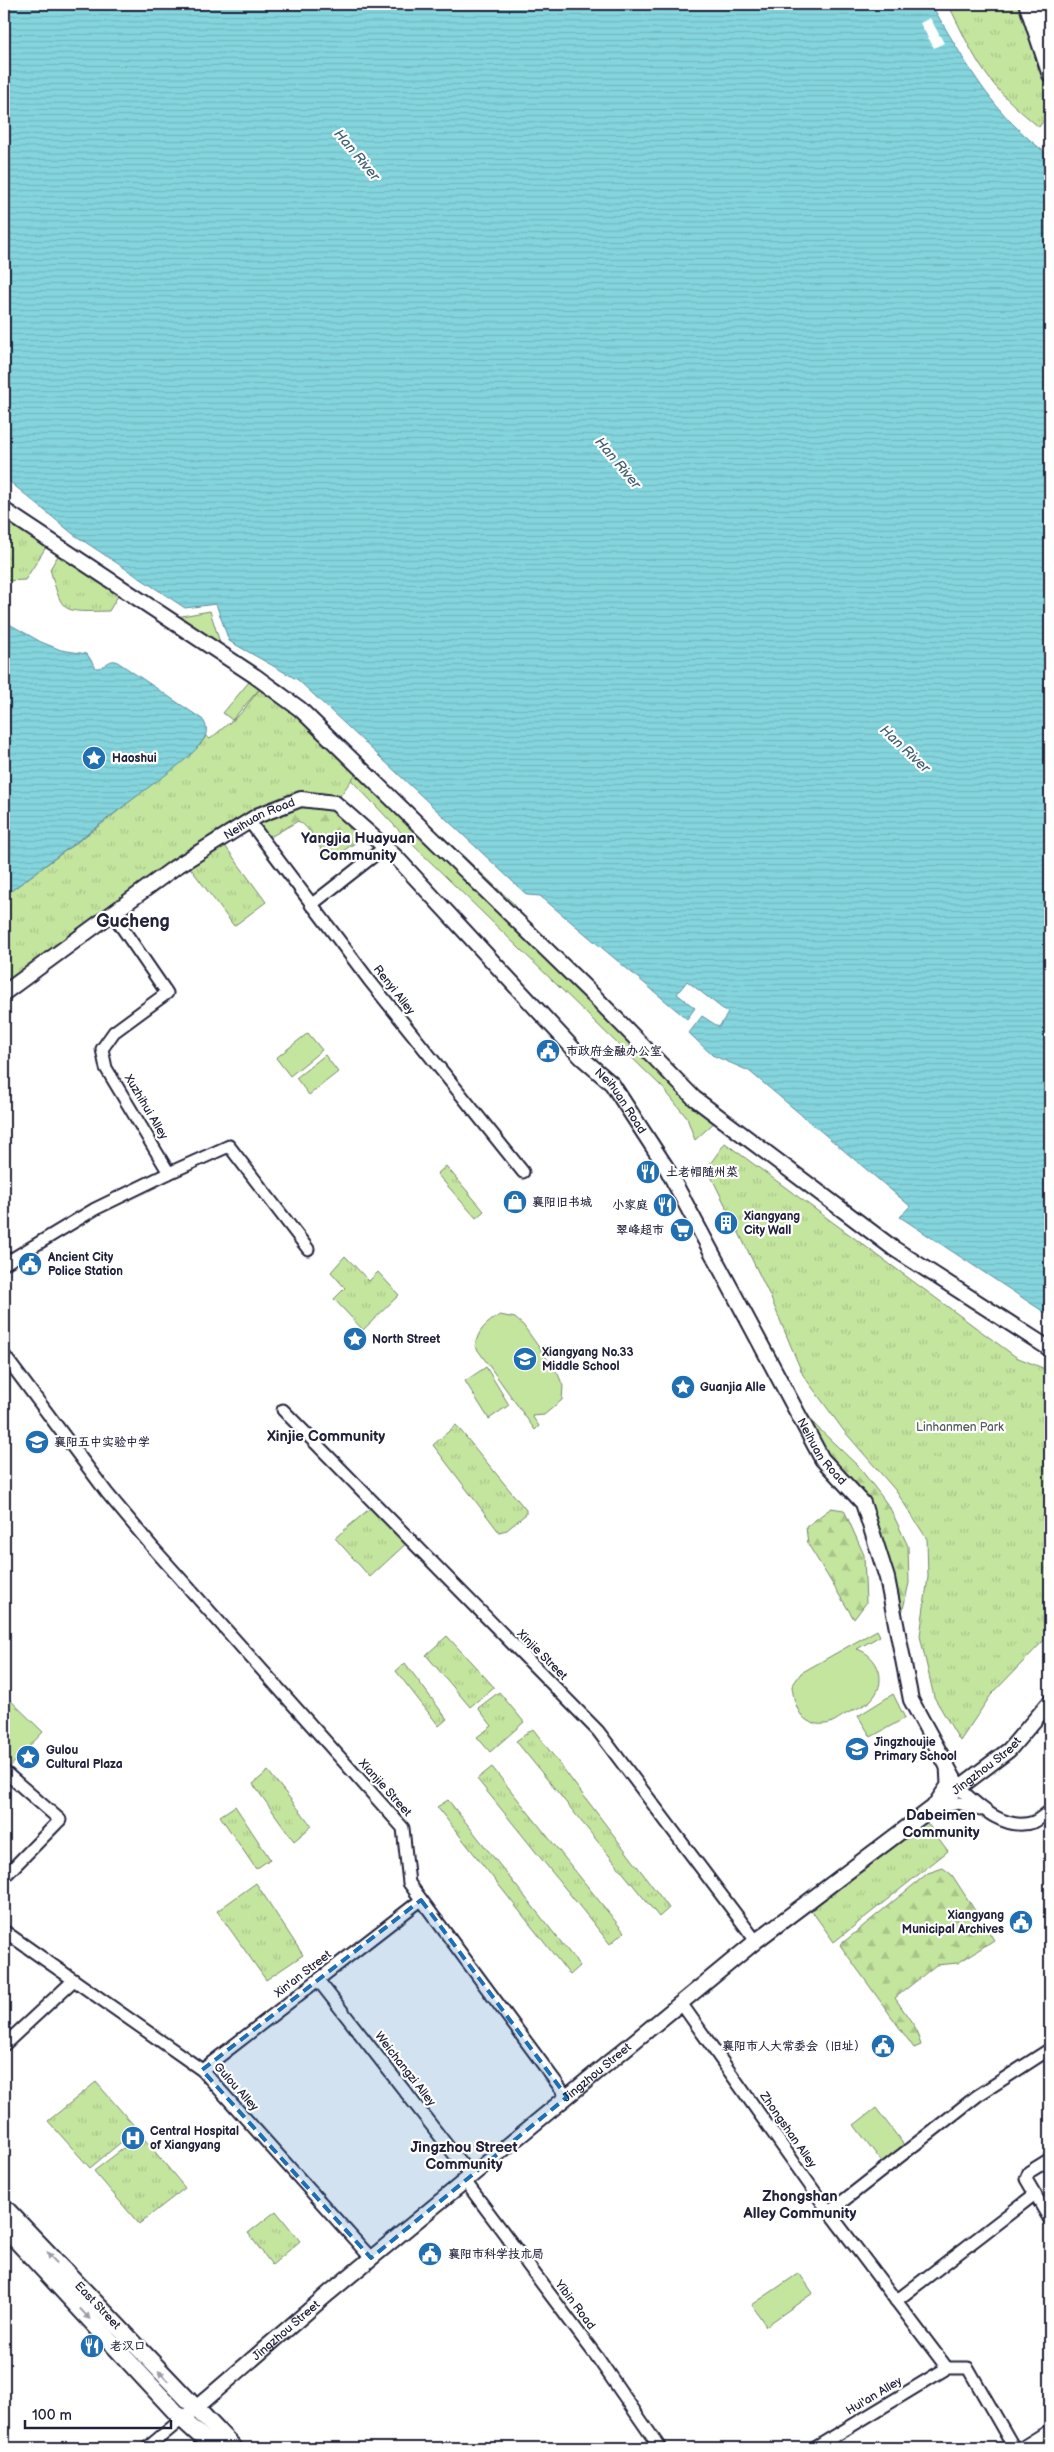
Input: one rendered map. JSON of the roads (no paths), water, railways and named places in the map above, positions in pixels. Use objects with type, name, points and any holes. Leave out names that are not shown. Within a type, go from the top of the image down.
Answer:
[{"type":"main road","points":[[1027,4],[1050,74]]},
{"type":"main road","points":[[1040,4],[1050,33]]},
{"type":"main road","name":"East Street","points":[[4,2207],[188,2414],[214,2448]]},
{"type":"main road","name":"East Street","points":[[4,2227],[188,2414],[234,2448]]},
{"type":"street","points":[[4,510],[255,676],[300,709],[595,997],[694,1098],[893,1248],[1050,1349]]},
{"type":"street","name":"Neihuan Road","points":[[4,993],[174,868],[259,815],[301,798],[335,803],[385,847],[581,1057],[612,1084],[666,1167],[822,1459],[863,1503],[887,1578],[912,1700],[958,1788]]},
{"type":"street","name":"Renyi Alley","points":[[249,821],[311,905],[523,1172]]},
{"type":"street","points":[[311,905],[385,847]]},
{"type":"street","name":"Xuzhihui Alley","points":[[112,913],[167,994],[114,1032],[102,1049],[106,1068],[169,1173]]},
{"type":"street","points":[[4,1264],[95,1209],[229,1146],[308,1249]]},
{"type":"street","name":"Xianjie Street","points":[[4,1355],[108,1493],[154,1549],[403,1828],[409,1883],[566,2097]]},
{"type":"street","name":"Xinjie Street","points":[[283,1410],[598,1731],[756,1941]]},
{"type":"street","name":"Jingzhou Street","points":[[147,2448],[371,2258],[756,1941],[1009,1750],[1050,1702]]},
{"type":"street","points":[[929,1810],[947,1785],[946,1764]]},
{"type":"street","points":[[4,1877],[60,1820],[6,1772]]},
{"type":"street","points":[[958,1788],[985,1812]]},
{"type":"street","points":[[929,1810],[959,1803],[1015,1824],[1034,1822],[1050,1811]]},
{"type":"street","name":"Xin'an Street","points":[[202,2070],[421,1900]]},
{"type":"street","name":"Gulou Alley","points":[[4,1931],[202,2070],[371,2258]]},
{"type":"street","points":[[4,2045],[74,1980]]},
{"type":"street","name":"Weichangzi Alley","points":[[318,1980],[468,2178]]},
{"type":"street","name":"Zhongshan Alley","points":[[681,2002],[829,2212],[947,2368]]},
{"type":"street","points":[[829,2212],[977,2096],[1050,2049]]},
{"type":"street","points":[[1050,2159],[1029,2172],[1026,2179],[1050,2220]]},
{"type":"street","name":"Yibin Road","points":[[468,2178],[660,2448]]},
{"type":"street","points":[[896,2301],[1035,2194]]},
{"type":"street","points":[[947,2368],[968,2368],[1014,2448]]},
{"type":"street","name":"Hui'an Alley","points":[[815,2448],[947,2368]]},
{"type":"street","points":[[1022,2448],[1050,2430]]},
{"type":"water","name":"Han River","points":[[4,4],[933,4],[948,33],[984,90],[1013,124],[1050,156],[1050,1316],[900,1217],[910,1206],[749,1071],[712,1055],[689,1033],[702,1016],[719,1027],[728,1013],[687,981],[677,994],[695,1008],[687,1019],[540,896],[527,895],[298,680],[229,641],[216,604],[185,608],[73,534],[4,477]]},
{"type":"water","name":"Haoshui","points":[[4,621],[41,642],[61,650],[87,654],[96,668],[111,661],[116,661],[202,719],[206,725],[206,731],[201,743],[182,762],[4,896]]},
{"type":"place","name":"Haoshui","points":[[94,758]]},
{"type":"place","name":"市政府金融办公室","points":[[548,1051]]},
{"type":"place","name":"土老帽随州菜","points":[[648,1172]]},
{"type":"place","name":"襄阳旧书城","points":[[515,1202]]},
{"type":"place","name":"小家庭","points":[[665,1205]]},
{"type":"place","name":"Xiangyang City Wall","points":[[726,1223]]},
{"type":"place","name":"翠峰超市","points":[[682,1230]]},
{"type":"place","name":"Ancient City Police Station","points":[[30,1264]]},
{"type":"place","name":"North Street","points":[[355,1339]]},
{"type":"place","name":"Xiangyang No.33 Middle School","points":[[525,1359]]},
{"type":"place","name":"Guanjia Alle","points":[[683,1387]]},
{"type":"place","name":"襄阳五中实验中学","points":[[37,1442]]},
{"type":"place","name":"Jingzhoujie Primary School","points":[[857,1749]]},
{"type":"place","name":"Gulou Cultural Plaza","points":[[28,1757]]},
{"type":"place","name":"Xiangyang Municipal Archives","points":[[1021,1922]]},
{"type":"place","name":"襄阳市人大常委会（旧址）","points":[[883,2046]]},
{"type":"place","name":"Central Hospital of Xiangyang","points":[[133,2138]]},
{"type":"place","name":"襄阳市科学技术局","points":[[430,2254]]},
{"type":"place","name":"老汉口","points":[[92,2346]]},
{"type":"district","name":"Yangjia Huayuan Community","points":[[358,846]]},
{"type":"district","name":"Gucheng","points":[[133,921]]},
{"type":"district","name":"Xinjie Community","points":[[326,1436]]},
{"type":"district","name":"Dabeimen Community","points":[[941,1824]]},
{"type":"district","name":"Jingzhou Street Community","points":[[464,2156]]},
{"type":"district","name":"Zhongshan Alley Community","points":[[800,2204]]},
{"type":"park label","name":"Linhanmen Park","points":[[960,1427]]}]
